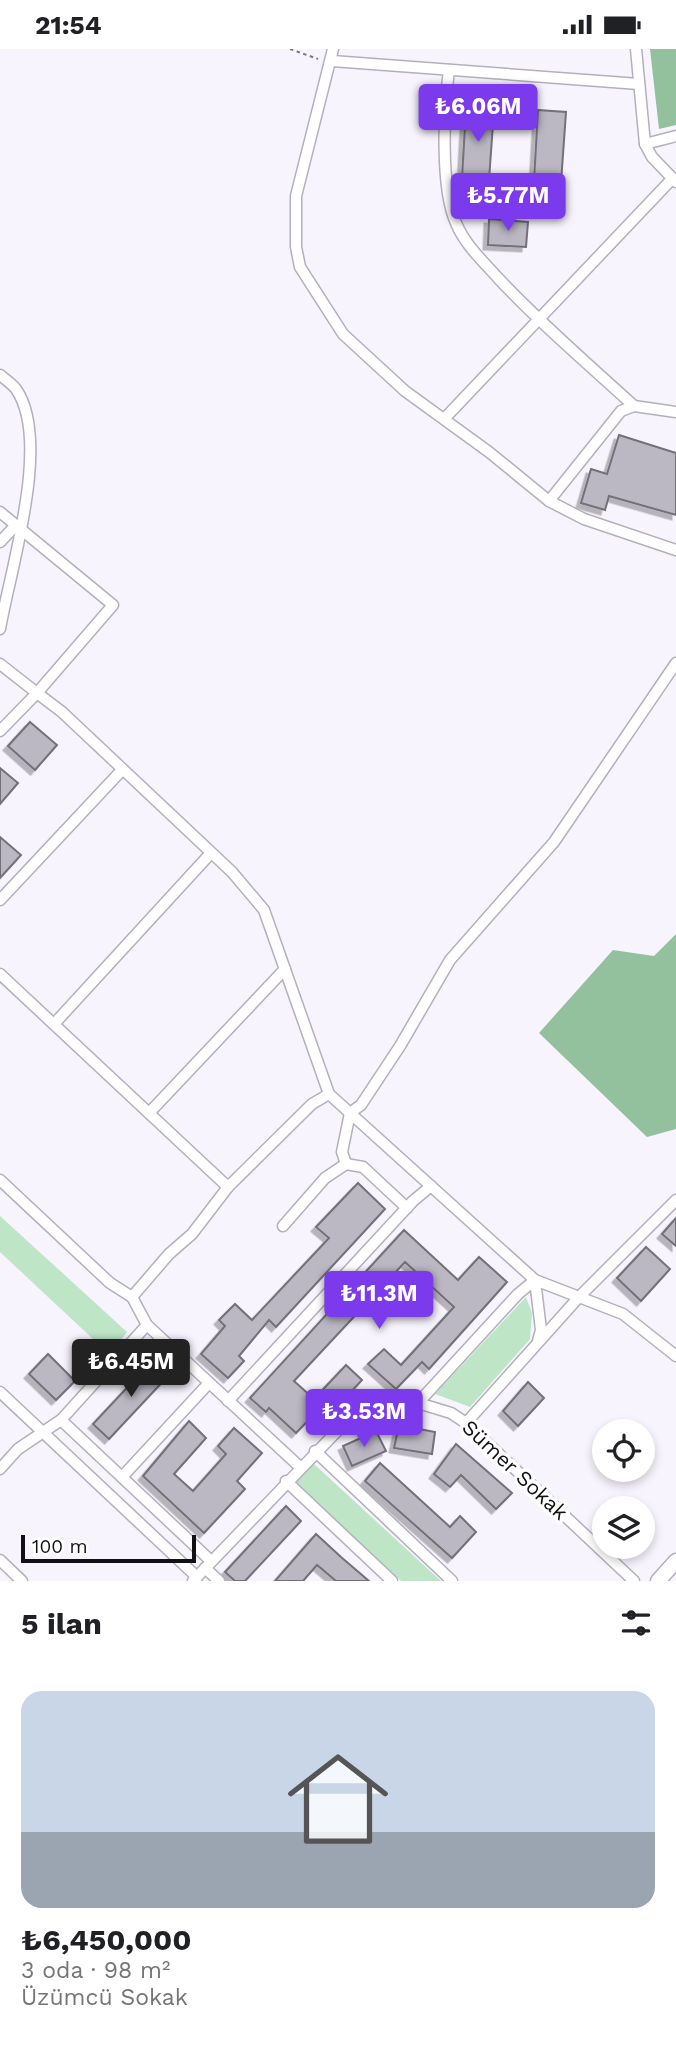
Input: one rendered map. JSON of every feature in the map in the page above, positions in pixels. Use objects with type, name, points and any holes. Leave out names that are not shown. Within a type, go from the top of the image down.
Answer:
[{"type":"street","points":[[444,419],[674,180],[652,157],[645,144],[636,49]]},
{"type":"street","points":[[639,84],[449,70],[332,55],[296,196],[296,247],[300,267],[343,334],[405,391],[549,501],[584,519],[676,550]]},
{"type":"street","points":[[449,70],[443,117],[454,221],[467,243],[540,320],[634,406],[676,412]]},
{"type":"street","points":[[645,144],[676,136]]},
{"type":"street","points":[[0,375],[15,388],[24,404],[30,431],[19,528],[0,629]]},
{"type":"street","points":[[549,501],[617,416],[634,406]]},
{"type":"street","points":[[0,512],[113,605],[37,693],[0,731]]},
{"type":"street","points":[[0,542],[19,528]]},
{"type":"street","points":[[346,1164],[342,1152],[350,1113],[361,1105],[400,1047],[450,960],[554,842],[676,663]]},
{"type":"street","points":[[0,664],[62,712],[211,853],[264,910],[328,1094],[535,1280],[623,1314],[676,1356]]},
{"type":"street","points":[[0,900],[122,770]]},
{"type":"street","points":[[54,1024],[211,853]]},
{"type":"street","points":[[149,1113],[285,969]]},
{"type":"street","points":[[2,980],[54,1024],[228,1187]]},
{"type":"street","points":[[132,1297],[169,1254],[192,1234],[228,1187],[312,1104],[328,1094]]},
{"type":"street","points":[[283,1226],[326,1178],[346,1164],[363,1167],[407,1208]]},
{"type":"street","points":[[0,1180],[110,1283],[132,1297],[147,1325],[300,1467]]},
{"type":"street","points":[[228,1401],[407,1208],[431,1187]]},
{"type":"street","points":[[466,1423],[579,1297],[676,1200]]},
{"type":"street","points":[[535,1280],[541,1330],[537,1344]]},
{"type":"street","points":[[418,1403],[518,1294],[535,1280]]},
{"type":"street","points":[[0,1469],[18,1448],[61,1420],[147,1325]]},
{"type":"street","points":[[121,1477],[209,1383]]},
{"type":"street","points":[[0,1392],[195,1579]]},
{"type":"street","name":"Sümer Sokak","points":[[195,1579],[286,1481],[342,1426],[380,1410],[418,1403],[451,1413],[466,1423],[634,1581]]},
{"type":"street","points":[[61,1420],[208,1565],[219,1581]]},
{"type":"street","points":[[315,1451],[452,1581]]},
{"type":"street","points":[[286,1481],[392,1581]]},
{"type":"street","points":[[0,1560],[22,1581]]},
{"type":"street","points":[[658,1581],[676,1561]]},
{"type":"path","points":[[290,49],[313,59],[332,55]]},
{"type":"green space","points":[[650,49],[676,49],[676,125],[659,129]]},
{"type":"green space","points":[[676,934],[676,1129],[647,1137],[539,1033],[613,950],[654,956]]},
{"type":"green space","points":[[0,1216],[127,1332],[109,1354],[0,1252]]},
{"type":"green space","points":[[526,1297],[532,1313],[530,1339],[470,1407],[435,1394]]},
{"type":"green space","points":[[314,1464],[441,1581],[401,1581],[296,1483]]},
{"type":"building","points":[[466,108],[494,110],[489,180],[462,178]]},
{"type":"building","points":[[538,110],[566,112],[561,183],[534,181]]},
{"type":"building","points":[[489,219],[528,222],[526,247],[488,245]]},
{"type":"building","points":[[619,435],[676,453],[676,515],[609,496],[605,510],[581,503],[591,469],[607,474]]},
{"type":"building","points":[[30,722],[57,745],[35,770],[8,746]]},
{"type":"building","points":[[0,768],[18,783],[0,804]]},
{"type":"building","points":[[0,837],[21,855],[0,878]]},
{"type":"building","points":[[358,1183],[385,1209],[276,1327],[269,1320],[239,1356],[244,1361],[228,1378],[201,1354],[225,1326],[219,1320],[235,1304],[252,1320],[329,1238],[316,1227]]},
{"type":"building","points":[[676,1218],[676,1246],[662,1234]]},
{"type":"building","points":[[404,1230],[458,1280],[479,1257],[507,1282],[429,1369],[422,1362],[396,1389],[368,1364],[384,1349],[401,1365],[454,1307],[405,1262],[294,1381],[314,1399],[346,1365],[362,1380],[337,1407],[329,1399],[296,1433],[269,1408],[266,1412],[250,1398]]},
{"type":"building","points":[[646,1247],[670,1269],[641,1301],[617,1278]]},
{"type":"building","points":[[48,1354],[75,1381],[56,1400],[29,1374]]},
{"type":"building","points":[[153,1360],[169,1375],[109,1439],[93,1424]]},
{"type":"building","points":[[528,1382],[544,1398],[518,1426],[503,1411]]},
{"type":"building","points":[[189,1421],[206,1438],[174,1474],[193,1491],[226,1454],[218,1446],[234,1428],[262,1453],[237,1481],[245,1489],[204,1533],[143,1476]]},
{"type":"building","points":[[399,1425],[435,1432],[432,1454],[394,1448]]},
{"type":"building","points":[[376,1431],[386,1451],[352,1466],[343,1446]]},
{"type":"building","points":[[456,1444],[512,1493],[496,1509],[461,1475],[450,1487],[434,1474]]},
{"type":"building","points":[[380,1463],[450,1527],[460,1516],[476,1532],[452,1558],[365,1481]]},
{"type":"building","points":[[286,1506],[301,1521],[245,1581],[235,1581],[225,1572]]},
{"type":"building","points":[[316,1534],[369,1581],[336,1581],[317,1565],[303,1581],[275,1581]]}]
